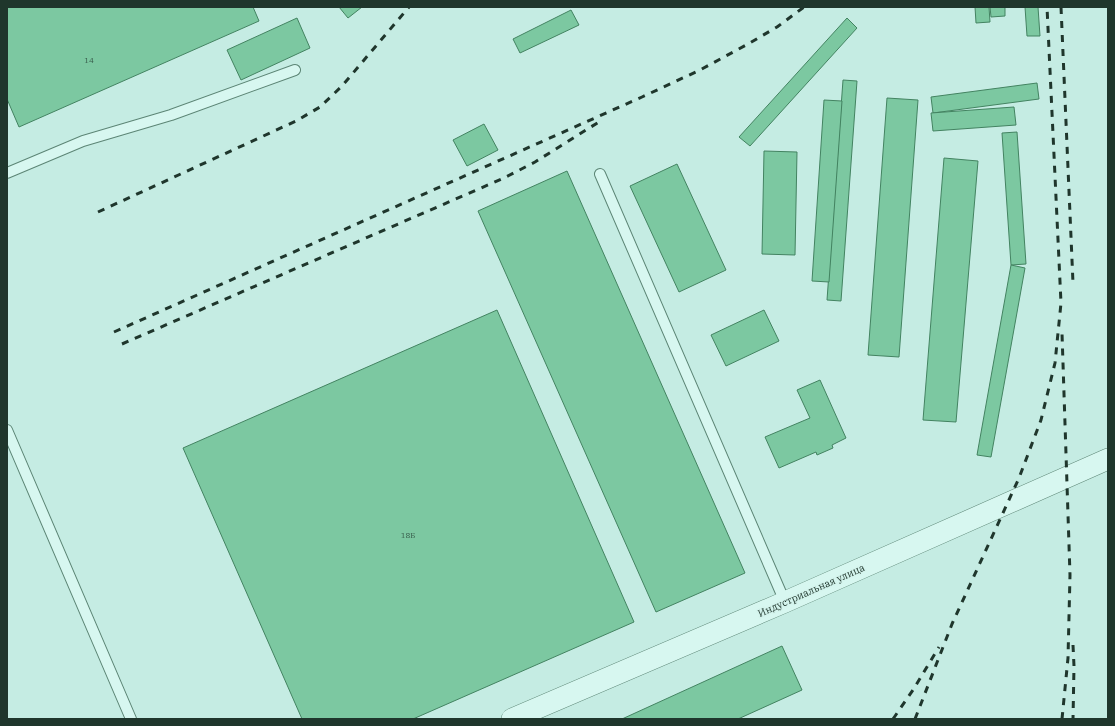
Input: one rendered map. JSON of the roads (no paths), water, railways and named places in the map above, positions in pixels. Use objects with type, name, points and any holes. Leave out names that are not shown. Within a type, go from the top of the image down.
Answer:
[{"type":"street","name":"Индустриальная улица","points":[[512,719],[785,602],[1108,459]]},
{"type":"lane","points":[[7,174],[84,141],[171,115],[295,70]]},
{"type":"lane","points":[[600,174],[785,602]]},
{"type":"lane","points":[[7,430],[131,719]]},
{"type":"railway","points":[[98,212],[296,121],[320,107],[342,86],[409,7]]},
{"type":"railway","points":[[114,332],[700,70],[777,27],[804,7]]},
{"type":"railway","points":[[915,719],[952,624],[1019,478],[1041,420],[1055,363],[1061,303],[1047,7]]},
{"type":"railway","points":[[1061,7],[1073,283]]},
{"type":"railway","points":[[122,344],[504,178],[535,162],[602,120]]},
{"type":"railway","points":[[1062,333],[1070,575],[1068,658],[1062,719]]},
{"type":"railway","points":[[1073,645],[1073,719]]},
{"type":"railway","points":[[893,719],[913,690],[939,647]]}]
